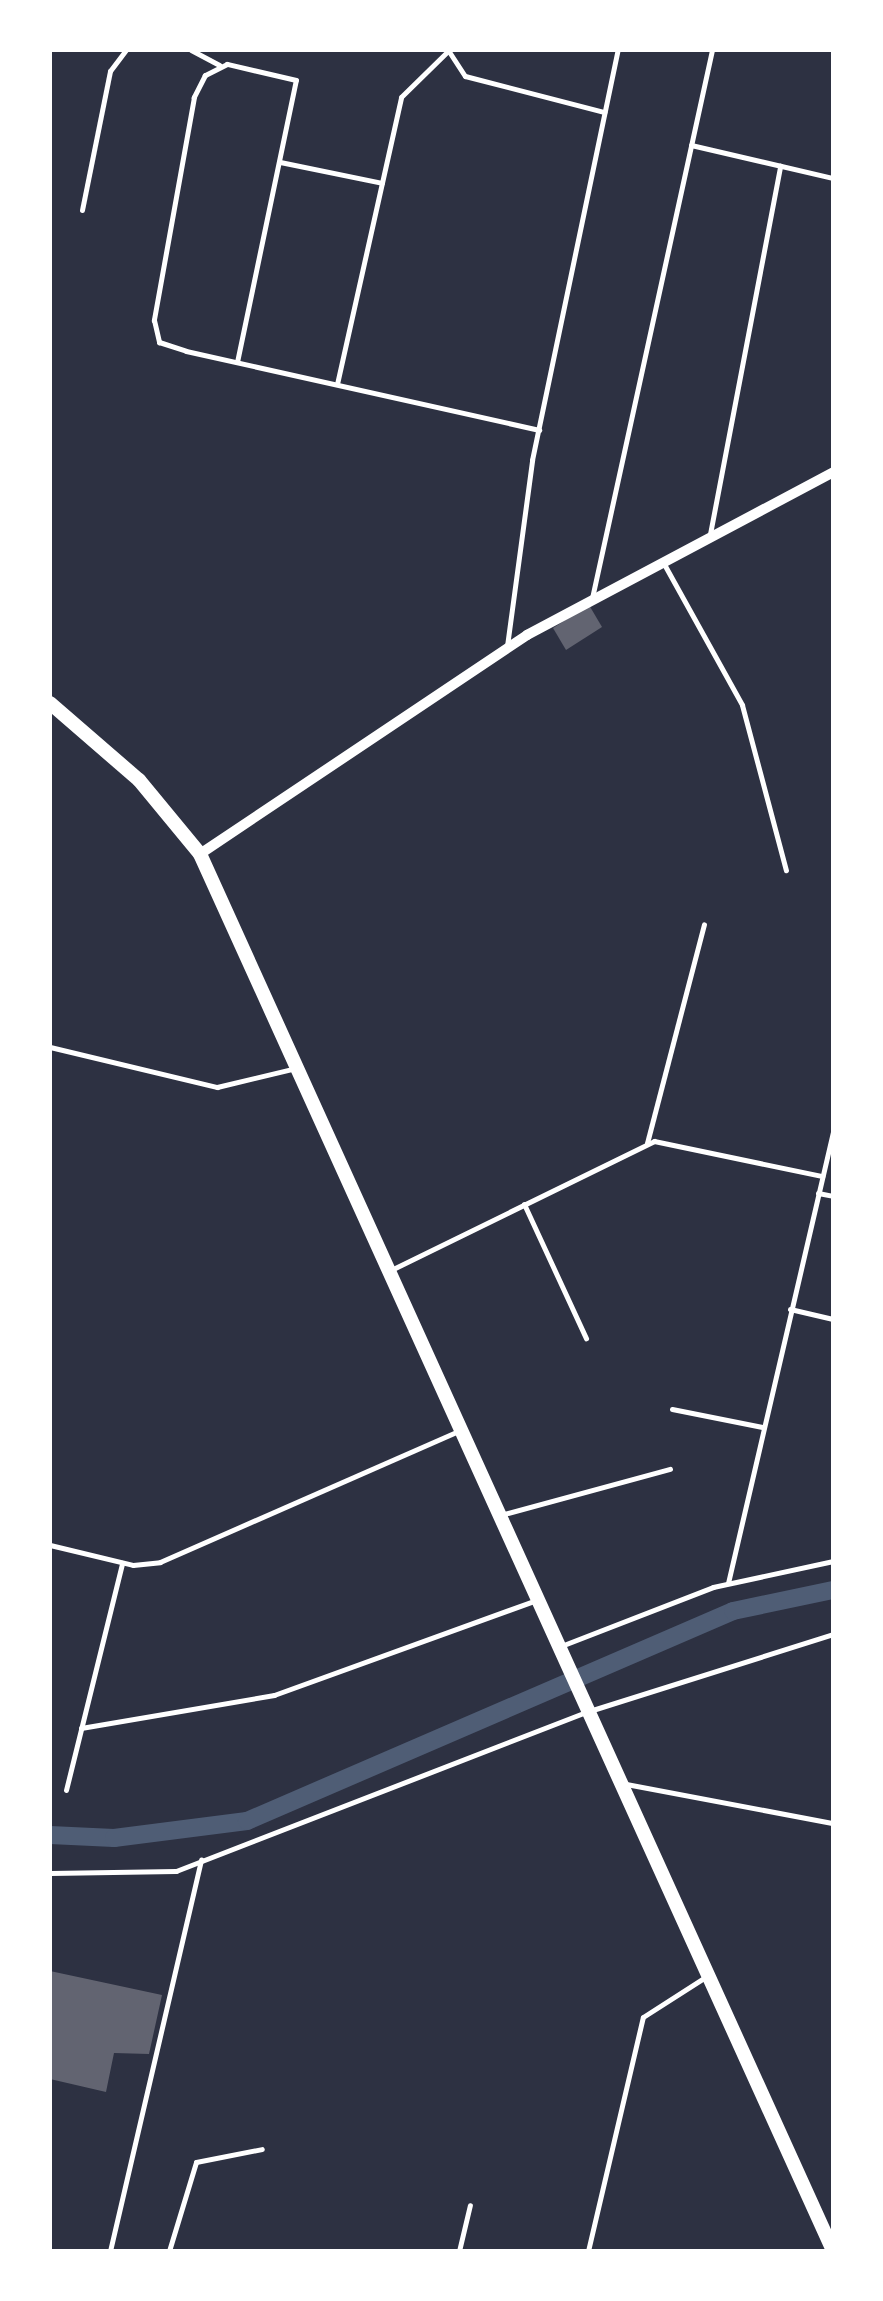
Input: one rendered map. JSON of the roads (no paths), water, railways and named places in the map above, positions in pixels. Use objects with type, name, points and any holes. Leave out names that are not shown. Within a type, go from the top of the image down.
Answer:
[{"type":"street","points":[[200,854],[507,649],[592,598],[833,472]]},
{"type":"street","points":[[50,703],[140,780],[200,854],[394,1268],[556,1655],[711,1974],[833,2251]]},
{"type":"lane","points":[[82,210],[110,71],[126,50]]},
{"type":"lane","points":[[191,50],[219,66],[295,76],[238,362]]},
{"type":"lane","points":[[338,384],[407,84],[448,50],[465,76],[604,112]]},
{"type":"lane","points":[[507,649],[539,430],[618,50]]},
{"type":"lane","points":[[592,598],[712,50]]},
{"type":"lane","points":[[219,66],[194,97],[153,329],[165,345],[539,430]]},
{"type":"lane","points":[[691,145],[833,178]]},
{"type":"lane","points":[[280,162],[382,183]]},
{"type":"lane","points":[[709,537],[780,166]]},
{"type":"lane","points":[[663,561],[732,681],[786,870]]},
{"type":"lane","points":[[647,1143],[704,924]]},
{"type":"lane","points":[[50,1047],[217,1087],[299,1067]]},
{"type":"lane","points":[[728,1583],[833,1132]]},
{"type":"lane","points":[[394,1268],[647,1143],[822,1176]]},
{"type":"lane","points":[[818,1193],[833,1196]]},
{"type":"lane","points":[[524,1204],[586,1338]]},
{"type":"lane","points":[[790,1309],[833,1319]]},
{"type":"lane","points":[[672,1408],[762,1426]]},
{"type":"lane","points":[[50,1545],[122,1563],[176,1556],[462,1430]]},
{"type":"lane","points":[[498,1516],[670,1468]]},
{"type":"lane","points":[[556,1655],[728,1583],[833,1561]]},
{"type":"lane","points":[[66,1790],[122,1563]]},
{"type":"lane","points":[[81,1728],[136,1726],[274,1695],[534,1601]]},
{"type":"lane","points":[[50,1873],[155,1877],[583,1713],[833,1634]]},
{"type":"lane","points":[[618,1782],[833,1823]]},
{"type":"lane","points":[[110,2251],[201,1859]]},
{"type":"lane","points":[[588,2251],[643,2017],[711,1974]]},
{"type":"lane","points":[[169,2251],[196,2162],[262,2149]]},
{"type":"lane","points":[[459,2251],[470,2205]]},
{"type":"waterway","points":[[50,1835],[114,1838],[247,1821],[733,1611],[833,1590]]}]
